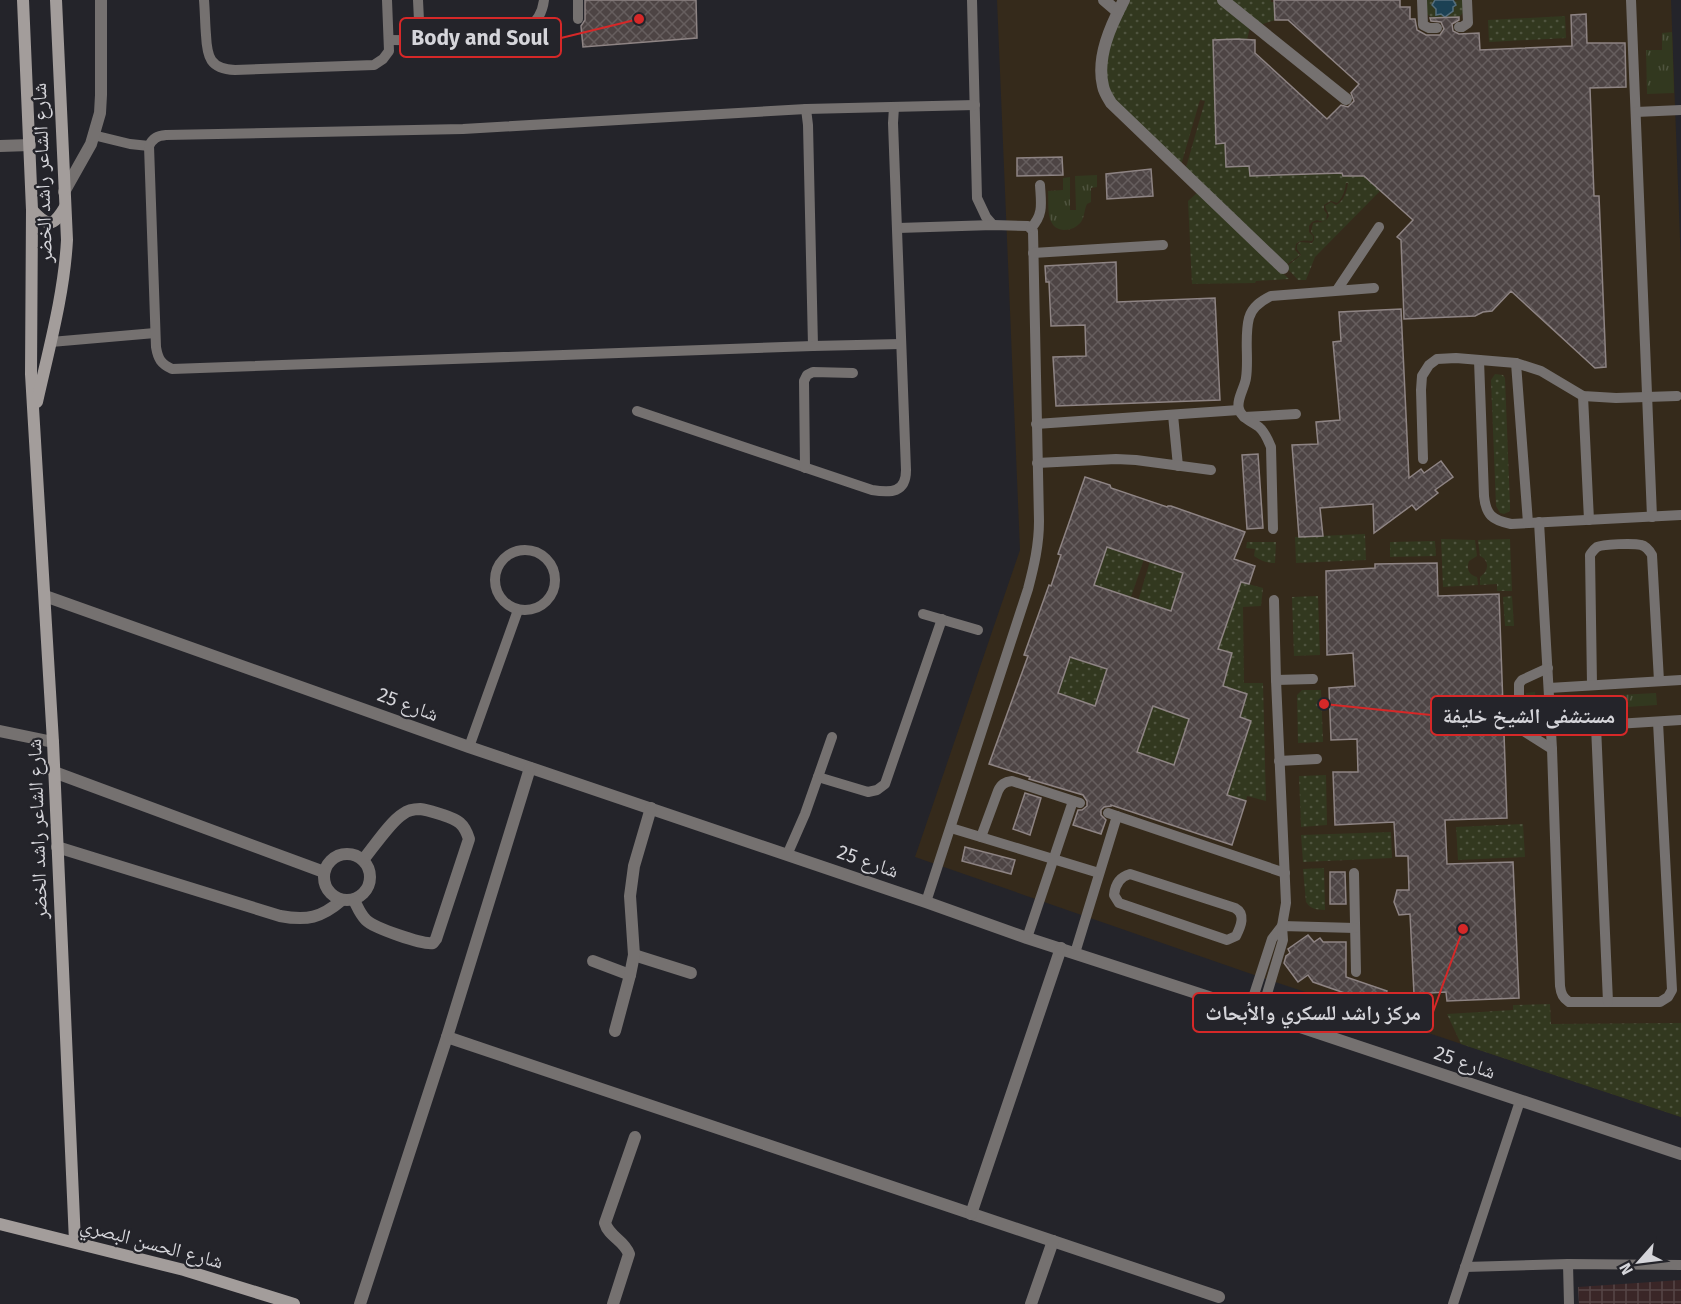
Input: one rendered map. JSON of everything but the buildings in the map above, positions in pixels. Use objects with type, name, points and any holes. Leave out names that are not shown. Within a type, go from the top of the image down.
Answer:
[{"type":"street","name":"شارع الشاعر راشد الخضر","points":[[23,0],[32,210],[31,374],[53,742],[75,1242]]},
{"type":"street","name":"شارع الشاعر راشد الخضر","points":[[34,414],[57,318],[67,240],[56,0]]},
{"type":"street","points":[[64,192],[87,150],[100,113],[102,95],[101,0]]},
{"type":"street","points":[[1104,0],[1118,12]]},
{"type":"street","points":[[1124,0],[1103,52],[1101,69],[1103,87],[1111,103],[1283,268]]},
{"type":"street","points":[[1223,0],[1346,99]]},
{"type":"street","points":[[0,147],[30,145]]},
{"type":"street","points":[[32,210],[43,221],[49,223],[55,221],[65,207]]},
{"type":"street","name":"شارع 25","points":[[45,596],[469,747],[1027,938],[1681,1154]]},
{"type":"street","points":[[0,731],[53,742]]},
{"type":"street","points":[[360,1304],[447,1037],[530,768]]},
{"type":"street","points":[[54,772],[324,872]]},
{"type":"street","points":[[615,1031],[634,955],[630,896],[634,866],[651,808]]},
{"type":"street","points":[[57,847],[280,916],[297,919],[314,918],[348,900],[365,893],[371,882],[370,870],[363,860],[352,854],[340,854],[330,861],[324,872],[324,884],[331,895],[348,900],[374,926],[424,943],[433,943],[469,838],[466,829],[460,822],[428,811],[410,810],[402,814],[363,860]]},
{"type":"street","points":[[971,1214],[1061,948]]},
{"type":"street","points":[[634,955],[691,974]]},
{"type":"street","points":[[593,961],[630,975]]},
{"type":"street","points":[[447,1037],[1219,1298]]},
{"type":"street","points":[[613,1304],[629,1254],[626,1246],[607,1230],[606,1223],[634,1137]]},
{"type":"street","name":"شارع الحسن البصري","points":[[0,1224],[184,1270],[294,1304]]},
{"type":"street","points":[[1031,1304],[1053,1241]]},
{"type":"lane","points":[[204,0],[207,54],[214,64],[224,70],[374,65],[389,51],[387,0]]},
{"type":"lane","points":[[418,0],[420,41]]},
{"type":"lane","points":[[389,40],[508,40],[523,34],[536,22],[544,0]]},
{"type":"lane","points":[[578,0],[579,19]]},
{"type":"lane","points":[[972,0],[977,198],[986,217],[993,225]]},
{"type":"lane","points":[[1422,0],[1424,25],[1437,28]]},
{"type":"lane","points":[[1459,27],[1467,23],[1467,0]]},
{"type":"lane","points":[[1632,0],[1652,517]]},
{"type":"lane","points":[[901,344],[172,369],[163,365],[157,357],[149,146],[153,139],[166,135],[463,129],[807,109],[975,105]]},
{"type":"lane","points":[[636,411],[872,490],[895,491],[902,486],[906,478],[894,107]]},
{"type":"lane","points":[[807,109],[813,346]]},
{"type":"lane","points":[[1636,112],[1681,110]]},
{"type":"lane","points":[[93,135],[149,146]]},
{"type":"lane","points":[[1031,228],[1041,213],[1040,185]]},
{"type":"lane","points":[[898,228],[993,225],[1028,226],[1033,231],[1039,539],[1035,564],[926,902]]},
{"type":"lane","points":[[1337,290],[1379,227]]},
{"type":"lane","points":[[1033,253],[1163,245]]},
{"type":"lane","points":[[1273,529],[1271,447],[1267,436],[1260,428],[1241,413],[1239,402],[1246,381],[1249,318],[1253,308],[1271,296],[1374,288]]},
{"type":"lane","points":[[51,342],[155,333]]},
{"type":"lane","points":[[1423,459],[1422,376],[1429,364],[1437,359],[1516,363],[1541,372],[1583,396],[1648,398],[1677,396]]},
{"type":"lane","points":[[1479,360],[1486,507],[1491,516],[1501,522],[1511,524],[1681,515]]},
{"type":"lane","points":[[1516,363],[1548,668],[1560,993],[1569,1002],[1660,1002],[1668,997],[1672,990],[1658,722]]},
{"type":"lane","points":[[805,468],[804,381],[807,375],[813,372],[853,373]]},
{"type":"lane","points":[[1583,396],[1589,520]]},
{"type":"lane","points":[[1036,424],[1173,415],[1296,414]]},
{"type":"lane","points":[[1173,415],[1178,466]]},
{"type":"lane","points":[[1037,463],[1116,459],[1211,470]]},
{"type":"lane","points":[[1592,685],[1590,555],[1594,549],[1606,545],[1642,545],[1652,555],[1659,681]]},
{"type":"lane","points":[[517,551],[535,552],[550,563],[554,571],[554,589],[550,598],[536,609],[518,610],[502,601],[497,594],[494,576],[497,567],[509,554],[517,551]]},
{"type":"lane","points":[[1255,1012],[1272,939],[1282,926],[1286,903],[1274,600]]},
{"type":"lane","points":[[469,747],[518,610]]},
{"type":"lane","points":[[923,614],[978,630]]},
{"type":"lane","points":[[818,777],[868,792],[877,790],[885,784],[942,619]]},
{"type":"lane","points":[[1548,668],[1522,680],[1519,684],[1519,719],[1522,730],[1552,749]]},
{"type":"lane","points":[[1276,680],[1313,679]]},
{"type":"lane","points":[[1549,688],[1681,680]]},
{"type":"lane","points":[[1551,728],[1681,720]]},
{"type":"lane","points":[[1596,726],[1608,1002]]},
{"type":"lane","points":[[787,855],[805,814],[832,737]]},
{"type":"lane","points":[[1279,761],[1317,759]]},
{"type":"lane","points":[[981,837],[998,791],[1006,782],[1012,781],[1076,802],[1053,859],[1027,938]]},
{"type":"lane","points":[[1075,953],[1098,877],[1113,814],[1285,873]]},
{"type":"lane","points":[[951,828],[1053,859],[1116,886]]},
{"type":"lane","points":[[1354,873],[1356,972]]},
{"type":"lane","points":[[1130,874],[1235,908],[1239,910],[1242,918],[1239,931],[1232,939],[1227,940],[1123,905],[1115,900],[1116,886],[1119,879],[1130,874]]},
{"type":"lane","points":[[1282,926],[1355,928]]},
{"type":"lane","points":[[1453,1304],[1520,1101]]},
{"type":"lane","points":[[1465,1267],[1568,1264],[1681,1265]]},
{"type":"lane","points":[[1568,1264],[1569,1304]]},
{"type":"shaded area","points":[[997,0],[1671,0],[1681,265],[1681,1117],[1260,977],[915,857],[1020,550]]},
{"type":"shaded area","points":[[1681,1280],[1681,1304],[1579,1304],[1578,1287]]},
{"type":"green space","points":[[1127,0],[1217,0],[1250,27],[1247,40],[1240,45],[1239,39],[1213,40],[1216,143],[1225,143],[1226,166],[1249,166],[1250,176],[1342,173],[1364,176],[1381,190],[1315,257],[1306,280],[1298,280],[1286,267],[1301,255],[1297,249],[1300,242],[1296,244],[1295,250],[1300,255],[1285,266],[1185,171],[1205,101],[1200,100],[1181,165],[1108,92],[1105,65],[1107,49]],"holes":[[[1348,183],[1341,201],[1336,205],[1331,202],[1325,206],[1329,216],[1326,221],[1323,222],[1326,220],[1324,205],[1331,201],[1337,203]],[[1317,220],[1323,222],[1313,223],[1311,232],[1314,236],[1314,240],[1312,243],[1300,242],[1312,241],[1313,236],[1309,232],[1312,222]]]},
{"type":"green space","points":[[1229,0],[1280,2],[1275,20],[1260,25]]},
{"type":"green space","points":[[1425,0],[1435,0],[1435,2],[1463,0],[1463,13],[1459,17],[1432,18],[1426,13]]},
{"type":"green space","points":[[1565,16],[1566,38],[1489,42],[1488,20]]},
{"type":"green space","points":[[1672,32],[1674,93],[1647,94],[1646,50],[1662,50],[1662,33]]},
{"type":"green space","points":[[1097,175],[1097,187],[1091,188],[1091,202],[1087,204],[1081,222],[1074,228],[1058,229],[1049,215],[1048,191],[1063,190],[1063,178],[1070,177],[1070,210],[1076,210],[1075,176]]},
{"type":"green space","points":[[1198,192],[1289,279],[1256,281],[1255,283],[1192,284],[1188,201]]},
{"type":"green space","points":[[1495,374],[1503,375],[1505,378],[1510,511],[1504,514],[1500,513],[1496,506],[1491,380]]},
{"type":"green space","points":[[1365,534],[1366,560],[1296,563],[1295,537]]},
{"type":"green space","points":[[1441,539],[1475,540],[1477,556],[1469,561],[1468,569],[1477,577],[1478,585],[1443,587]]},
{"type":"green space","points":[[1510,539],[1512,591],[1497,591],[1497,584],[1480,585],[1480,577],[1485,572],[1487,563],[1480,556],[1478,540]]},
{"type":"green space","points":[[1435,541],[1436,556],[1390,557],[1390,542]]},
{"type":"green space","points":[[1247,542],[1276,542],[1275,563],[1269,563],[1254,556],[1255,549],[1246,548]]},
{"type":"green space","points":[[1107,547],[1144,559],[1131,597],[1094,585]]},
{"type":"green space","points":[[1151,558],[1183,573],[1171,611],[1138,601]]},
{"type":"green space","points":[[1241,582],[1263,588],[1261,606],[1243,607],[1244,683],[1263,683],[1266,801],[1247,796],[1246,801],[1227,795],[1240,717],[1247,694],[1223,686],[1232,654],[1218,649]]},
{"type":"green space","points":[[1318,596],[1320,655],[1294,656],[1292,597]]},
{"type":"green space","points":[[1512,596],[1514,626],[1505,626],[1503,597]]},
{"type":"green space","points":[[1070,657],[1107,669],[1095,706],[1058,693]]},
{"type":"green space","points":[[1302,690],[1321,690],[1323,742],[1298,743],[1297,695]]},
{"type":"green space","points":[[1535,692],[1537,721],[1528,721],[1526,693]]},
{"type":"green space","points":[[1656,693],[1657,705],[1582,710],[1582,697]]},
{"type":"green space","points":[[1153,706],[1189,719],[1174,765],[1137,752]]},
{"type":"green space","points":[[1326,775],[1327,825],[1301,827],[1299,776]]},
{"type":"green space","points":[[1523,824],[1525,857],[1458,860],[1456,827]]},
{"type":"green space","points":[[1391,832],[1392,858],[1303,862],[1301,835]]},
{"type":"green space","points":[[1324,868],[1325,910],[1312,908],[1306,902],[1303,869]]},
{"type":"green space","points":[[1550,1004],[1551,1024],[1681,1023],[1681,1117],[1461,1044],[1447,1014],[1513,1010],[1513,1005]]},
{"type":"water","points":[[1435,0],[1453,0],[1456,5],[1453,11],[1445,17],[1441,14],[1436,15],[1436,9],[1432,5]]},
{"type":"place","name":"Body and Soul","points":[[639,19]]},
{"type":"place","name":"مستشفى الشيخ خليفة","points":[[1324,704]]},
{"type":"place","name":"مركز راشد للسكري والأبحاث","points":[[1463,929]]}]
